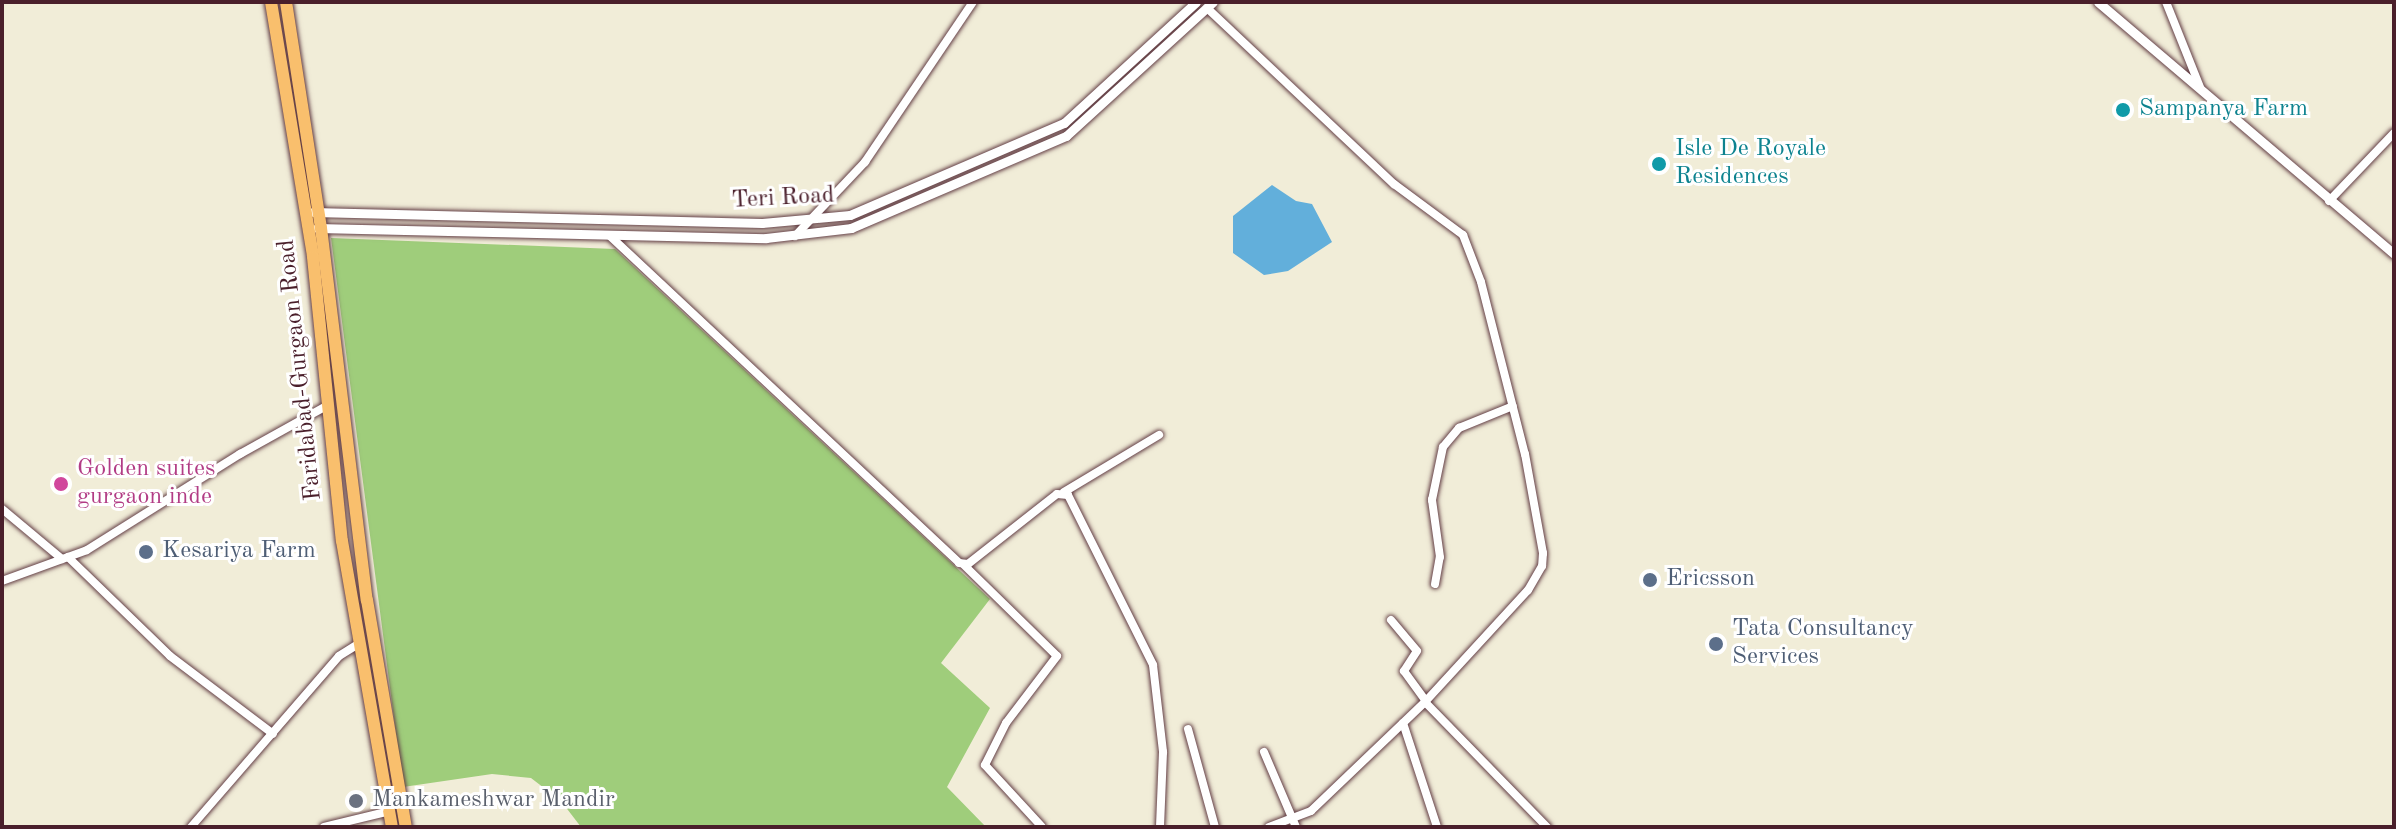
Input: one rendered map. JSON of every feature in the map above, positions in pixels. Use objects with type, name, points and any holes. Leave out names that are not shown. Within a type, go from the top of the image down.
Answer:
[{"type":"main road","name":"Faridabad-Gurgaon Road","points":[[271,2],[315,228],[396,809],[392,827]]},
{"type":"main road","name":"Faridabad-Gurgaon Road","points":[[286,2],[312,212]]},
{"type":"main road","name":"Faridabad-Gurgaon Road","points":[[315,228],[328,405],[360,643],[396,809],[406,827]]},
{"type":"street","points":[[795,237],[865,162],[973,2]]},
{"type":"street","name":"Teri Road","points":[[312,212],[762,223],[808,220],[878,205],[1051,131],[1168,28],[1185,6],[1196,2]]},
{"type":"street","points":[[2098,2],[2394,254]]},
{"type":"street","points":[[2166,2],[2203,94]]},
{"type":"street","points":[[315,228],[610,236],[795,237],[865,224],[1041,150],[1084,123],[1210,5],[1394,184],[1463,235],[1481,282],[1513,406],[1541,537],[1542,566],[1507,616],[1425,702],[1319,804],[1294,824],[1269,827]]},
{"type":"street","points":[[1168,28],[1177,36]]},
{"type":"street","points":[[2329,201],[2394,133]]},
{"type":"street","points":[[610,236],[964,565],[1057,656],[1006,723],[985,765],[1042,827]]},
{"type":"street","points":[[2,581],[65,558],[128,528],[240,454],[328,405]]},
{"type":"street","points":[[1435,584],[1440,557],[1432,500],[1443,447],[1459,428],[1513,406]]},
{"type":"street","points":[[964,565],[1064,492],[1159,435]]},
{"type":"street","points":[[1064,492],[1153,665],[1163,752],[1160,827]]},
{"type":"street","points":[[2,509],[65,558],[170,656],[273,734]]},
{"type":"street","points":[[1391,620],[1418,653],[1404,671],[1425,702],[1547,827]]},
{"type":"street","points":[[191,827],[339,656],[360,643]]},
{"type":"street","points":[[1403,723],[1437,827]]},
{"type":"street","points":[[1188,729],[1215,827]]},
{"type":"street","points":[[1264,752],[1294,824]]},
{"type":"street","points":[[324,827],[396,809]]},
{"type":"green space","points":[[331,238],[615,249],[990,599],[941,663],[990,708],[947,787],[986,827],[581,827],[561,801],[531,778],[492,774],[403,787]]},
{"type":"water","points":[[1272,185],[1296,201],[1312,204],[1332,242],[1288,271],[1264,275],[1233,253],[1233,216]]},
{"type":"place","name":"Sampanya Farm","points":[[2123,110]]},
{"type":"place","name":"Isle De Royale Residences","points":[[1659,164]]},
{"type":"place","name":"Golden suites gurgaon inde","points":[[61,484]]},
{"type":"place","name":"Kesariya Farm","points":[[146,552]]},
{"type":"place","name":"Ericsson","points":[[1650,580]]},
{"type":"place","name":"Tata Consultancy Services","points":[[1716,644]]},
{"type":"place","name":"Mankameshwar Mandir","points":[[356,801]]}]
